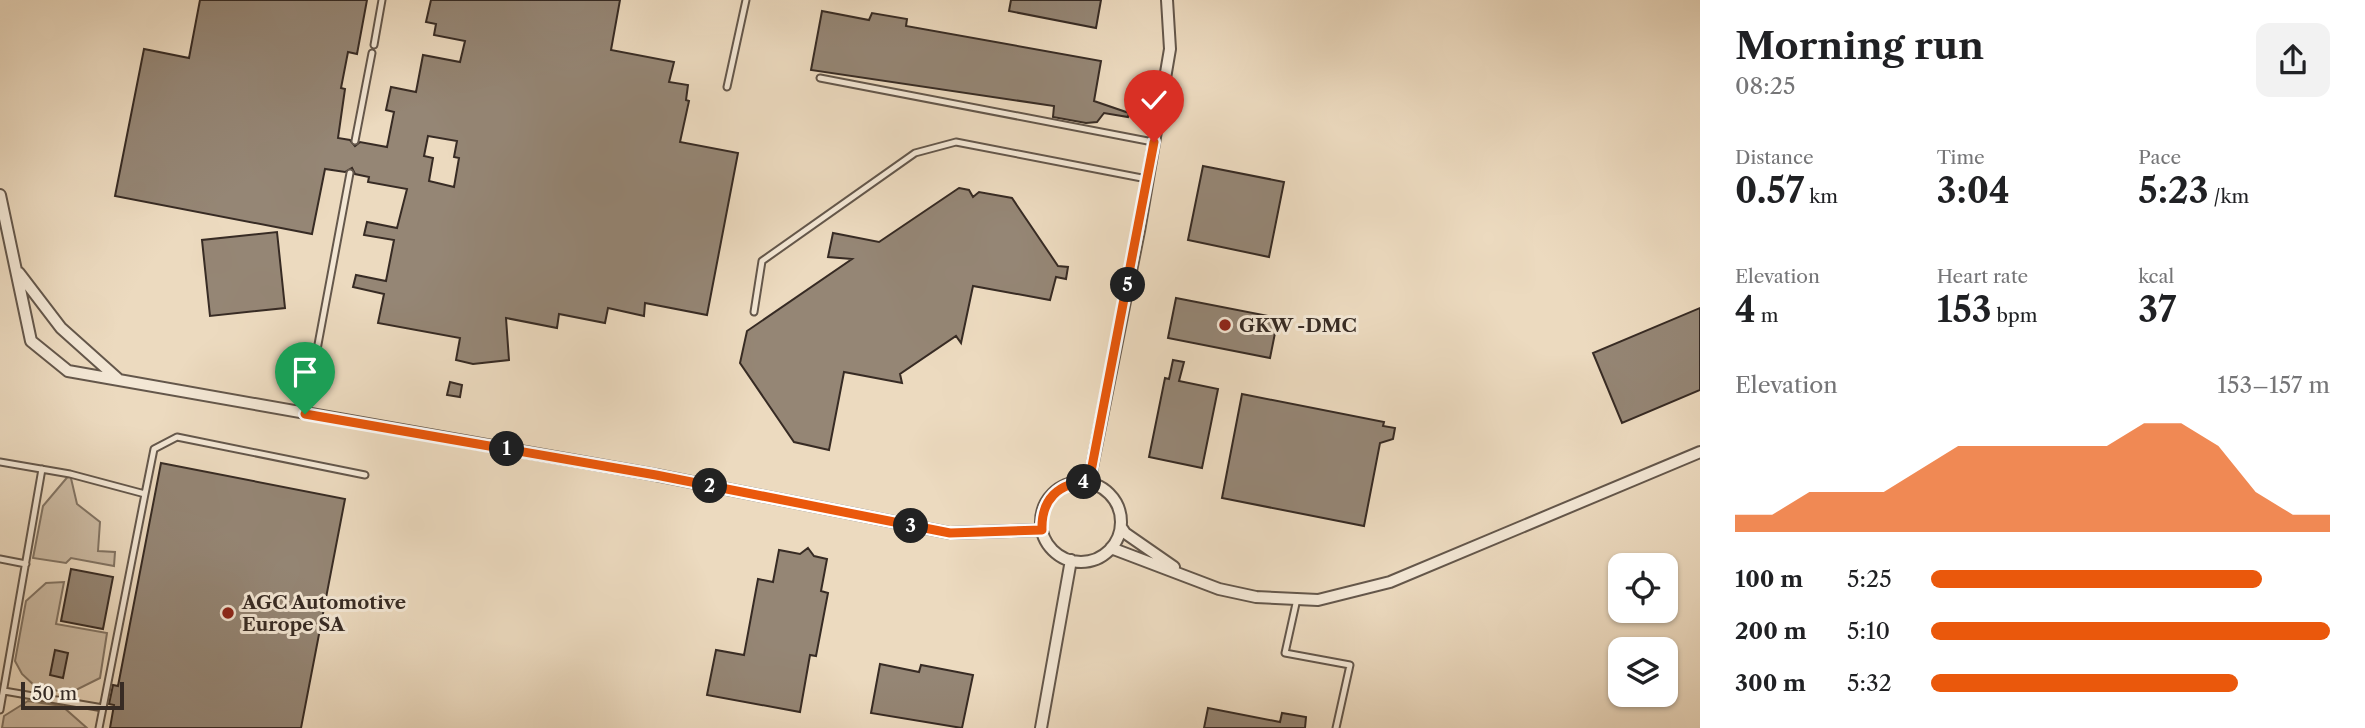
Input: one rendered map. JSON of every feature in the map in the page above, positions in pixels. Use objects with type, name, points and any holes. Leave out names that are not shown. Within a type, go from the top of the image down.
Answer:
[{"type":"street","points":[[1089,482],[1148,179],[1170,49],[1167,0]]},
{"type":"street","points":[[0,195],[31,341],[68,371],[656,475],[950,533],[1042,530]]},
{"type":"street","points":[[16,269],[61,328],[120,381]]},
{"type":"street","points":[[1111,548],[1219,589],[1256,597],[1318,600],[1390,582],[1510,534],[1700,452]]},
{"type":"street","points":[[1121,527],[1111,548],[1092,560],[1071,560],[1052,549],[1042,530],[1042,517],[1053,494],[1063,486],[1089,482],[1110,494],[1116,503],[1121,527],[1125,533],[1181,573]]},
{"type":"street","points":[[1041,728],[1071,560]]},
{"type":"lane","points":[[374,45],[382,0]]},
{"type":"lane","points":[[727,87],[746,0]]},
{"type":"lane","points":[[355,141],[372,53]]},
{"type":"lane","points":[[820,78],[1154,142]]},
{"type":"lane","points":[[754,312],[762,261],[915,153],[956,142],[1148,179]]},
{"type":"lane","points":[[305,414],[350,173]]},
{"type":"lane","points":[[99,728],[154,449],[177,437],[365,475]]},
{"type":"lane","points":[[0,462],[42,469],[145,494]]},
{"type":"lane","points":[[0,710],[42,469]]},
{"type":"lane","points":[[0,559],[26,564]]},
{"type":"lane","points":[[1297,599],[1285,653],[1350,665],[1336,728]]},
{"type":"lane","points":[[4,691],[103,708]]},
{"type":"shaded area","points":[[70,474],[77,504],[100,522],[98,551],[115,552],[114,566],[71,558],[66,563],[33,558],[43,506]]},
{"type":"shaded area","points":[[64,582],[56,624],[107,633],[100,678],[70,693],[36,687],[22,674],[15,661],[26,601],[46,583]]},
{"type":"shaded area","points":[[28,701],[62,706],[87,728],[2,728],[4,716]]},
{"type":"building","points":[[200,0],[367,0],[357,54],[348,52],[341,88],[345,89],[338,138],[350,140],[355,146],[360,142],[387,147],[394,112],[386,110],[391,87],[416,92],[423,55],[460,62],[465,41],[434,35],[436,24],[426,22],[431,0],[620,0],[611,50],[674,62],[669,82],[688,85],[686,100],[689,101],[680,142],[738,153],[707,315],[645,303],[644,316],[608,308],[605,323],[559,314],[557,328],[506,318],[509,360],[473,364],[456,360],[460,338],[378,323],[384,294],[353,287],[356,275],[386,281],[394,240],[364,235],[367,222],[397,228],[407,189],[368,182],[369,177],[355,174],[352,168],[345,172],[325,169],[312,234],[115,196],[144,49],[189,58]],"holes":[[[428,136],[457,141],[454,157],[459,158],[454,187],[429,181],[433,158],[424,156]]]},
{"type":"building","points":[[1011,0],[1101,0],[1096,28],[1009,11]]},
{"type":"building","points":[[822,11],[869,20],[872,13],[907,19],[906,26],[1101,61],[1094,101],[1129,113],[1128,117],[1104,113],[1097,122],[1086,123],[1053,117],[1054,106],[811,70]]},
{"type":"building","points":[[1203,166],[1284,182],[1269,257],[1188,240]]},
{"type":"building","points":[[959,188],[969,190],[973,197],[979,192],[1012,198],[1058,266],[1068,267],[1066,279],[1056,277],[1050,300],[973,286],[961,343],[956,336],[900,374],[902,383],[844,372],[829,450],[794,442],[740,363],[747,331],[852,259],[828,257],[833,233],[879,242]]},
{"type":"building","points":[[277,232],[285,308],[210,316],[202,240]]},
{"type":"building","points":[[1176,298],[1278,318],[1270,358],[1168,338]]},
{"type":"building","points":[[1700,308],[1700,390],[1622,423],[1593,353]]},
{"type":"building","points":[[1173,360],[1184,362],[1179,381],[1218,389],[1202,468],[1149,457],[1165,378],[1169,379]]},
{"type":"building","points":[[450,382],[462,385],[460,397],[447,395]]},
{"type":"building","points":[[1242,394],[1384,422],[1383,426],[1395,428],[1393,439],[1380,443],[1364,526],[1222,498]]},
{"type":"building","name":"AGC Automotive Europe SA","points":[[161,463],[345,499],[301,728],[110,728],[114,705],[109,704],[113,685],[118,686]]},
{"type":"building","points":[[808,548],[814,556],[827,559],[821,591],[828,593],[816,656],[810,655],[800,712],[707,695],[716,650],[744,655],[758,579],[773,582],[779,550],[800,554]]},
{"type":"building","points":[[71,569],[113,577],[103,629],[61,621]]},
{"type":"building","points":[[55,650],[68,653],[63,678],[50,675]]},
{"type":"building","points":[[880,664],[919,672],[921,665],[973,675],[962,728],[871,713]]},
{"type":"building","points":[[1208,708],[1280,722],[1282,713],[1306,717],[1305,728],[1204,728]]},
{"type":"place","name":"GKW -DMC","points":[[1225,325]]},
{"type":"place","name":"AGC Automotive Europe SA","points":[[228,613]]},
{"type":"route","points":[[305,414],[656,475],[950,533],[1042,530],[1045,505],[1053,494],[1063,486],[1089,482],[1154,142]]}]
